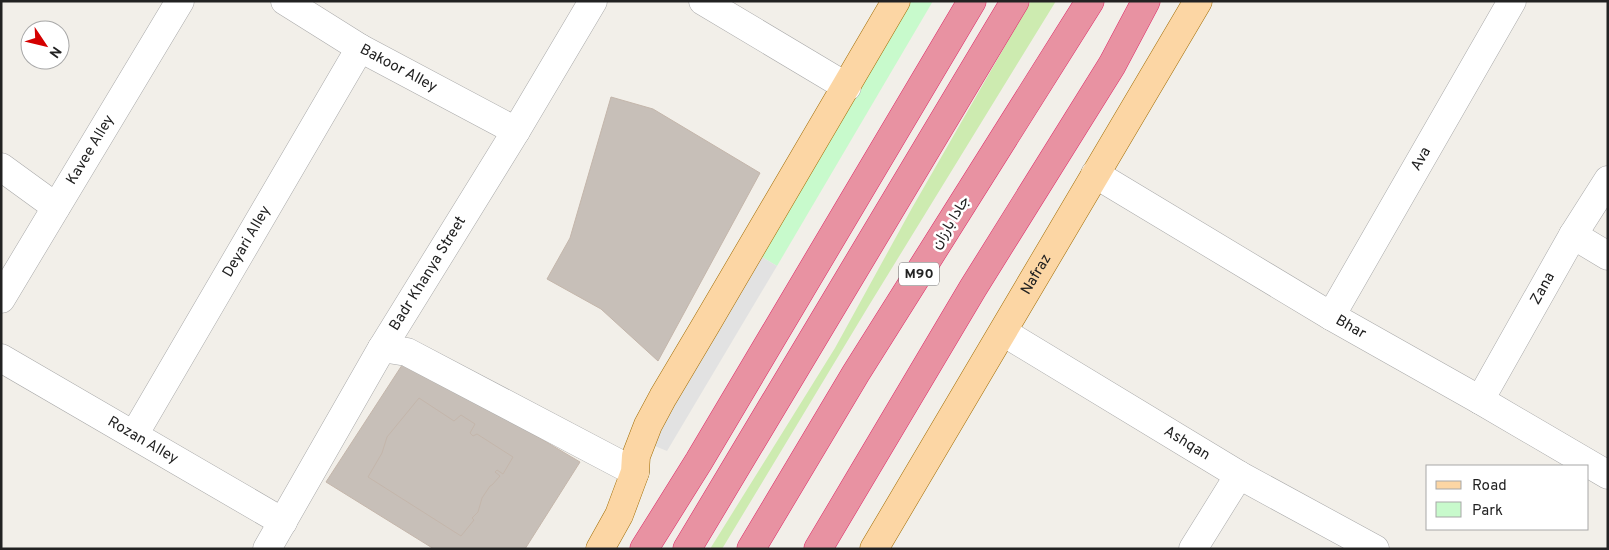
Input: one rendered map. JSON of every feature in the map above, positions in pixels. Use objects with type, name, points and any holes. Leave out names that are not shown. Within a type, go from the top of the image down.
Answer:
[{"type":"highway","points":[[644,549],[704,452],[972,1]]},
{"type":"highway","points":[[687,549],[1015,1]]},
{"type":"highway","name":"جادا بارزان","points":[[751,549],[862,365],[1090,1]]},
{"type":"highway","points":[[818,549],[974,288],[1112,65],[1146,1]]},
{"type":"main road","points":[[600,549],[619,515],[636,472],[636,456],[648,425],[663,397],[896,1]]},
{"type":"main road","name":"Nafraz","points":[[874,549],[1198,1]]},
{"type":"street","name":"Kavee Alley","points":[[1,299],[180,1]]},
{"type":"street","name":"Bakoor Alley","points":[[285,1],[360,48],[516,131]]},
{"type":"street","name":"Badr Khanya Street","points":[[267,549],[382,348],[516,131],[593,1]]},
{"type":"street","points":[[703,1],[847,86]]},
{"type":"street","name":"Ava","points":[[1331,316],[1512,1]]},
{"type":"street","name":"Deyari Alley","points":[[134,436],[360,48]]},
{"type":"street","points":[[1,167],[56,207]]},
{"type":"street","name":"Bhar","points":[[1095,174],[1331,316],[1608,475]]},
{"type":"street","name":"Zana","points":[[1480,400],[1573,235],[1608,180]]},
{"type":"street","points":[[1573,235],[1608,256]]},
{"type":"street","name":"Ashqan","points":[[1003,332],[1239,475],[1375,549]]},
{"type":"street","points":[[382,348],[407,352],[636,472]]},
{"type":"street","name":"Rozan Alley","points":[[1,358],[283,522]]},
{"type":"street","points":[[1193,549],[1239,475]]},
{"type":"green space","points":[[908,1],[933,1],[777,266],[757,254]]},
{"type":"green space","points":[[1031,1],[1056,1],[722,549],[710,549],[835,348],[912,208]]},
{"type":"shaded area","points":[[757,254],[777,266],[667,451],[650,444]]},
{"type":"building","points":[[611,97],[653,109],[760,173],[658,361],[601,309],[547,279],[570,238]]},
{"type":"building","points":[[406,359],[580,462],[525,549],[434,549],[326,482]]},
{"type":"building","points":[[419,398],[454,421],[461,415],[475,424],[470,433],[473,436],[477,434],[513,457],[503,474],[497,470],[495,472],[500,476],[482,498],[478,512],[472,518],[474,520],[461,536],[368,477],[382,453],[387,437]]}]
